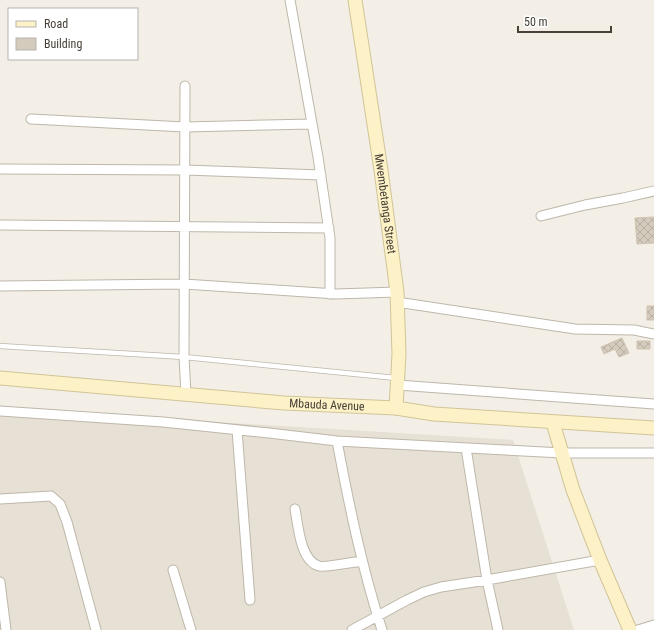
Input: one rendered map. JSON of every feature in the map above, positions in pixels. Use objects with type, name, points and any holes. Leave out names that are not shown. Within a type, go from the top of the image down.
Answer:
[{"type":"street","points":[[290,0],[329,228],[330,294]]},
{"type":"street","name":"Mwembetanga Street","points":[[356,0],[381,170],[397,297],[399,354],[396,408]]},
{"type":"street","points":[[185,86],[184,357],[186,394]]},
{"type":"street","points":[[31,119],[185,126],[312,124]]},
{"type":"street","points":[[0,169],[185,170],[321,175]]},
{"type":"street","points":[[541,216],[585,205],[654,191]]},
{"type":"street","points":[[0,225],[329,228]]},
{"type":"street","points":[[0,286],[184,284],[397,297],[575,329],[634,330],[654,334]]},
{"type":"street","name":"Mbauda Avenue","points":[[0,378],[284,403],[396,408],[434,414],[553,423],[601,424],[654,428]]},
{"type":"street","points":[[398,382],[654,404]]},
{"type":"street","points":[[0,412],[163,422],[337,442],[562,453],[654,453]]},
{"type":"street","points":[[553,423],[573,490],[600,560],[630,630]]},
{"type":"street","points":[[237,430],[250,600]]},
{"type":"street","points":[[337,442],[362,561],[382,630]]},
{"type":"street","points":[[466,448],[487,580],[498,630]]},
{"type":"street","points":[[0,499],[51,496],[60,504],[67,522],[96,630]]},
{"type":"street","points":[[295,508],[303,548],[310,561],[319,567],[362,561]]},
{"type":"street","points":[[352,630],[377,615],[424,592],[456,584],[600,560]]},
{"type":"street","points":[[173,570],[191,630]]},
{"type":"street","points":[[0,582],[6,630]]},
{"type":"street","points":[[638,630],[654,625]]},
{"type":"lane","points":[[0,346],[184,357],[398,382]]},
{"type":"shaded area","points":[[0,409],[513,440],[574,630],[0,630]]},
{"type":"building","points":[[654,217],[654,243],[637,244],[635,218]]},
{"type":"building","points":[[647,306],[654,306],[654,320],[647,320]]},
{"type":"building","points":[[622,338],[629,353],[619,357],[615,349],[604,354],[601,347]]},
{"type":"building","points":[[637,341],[650,341],[650,349],[637,349]]}]
